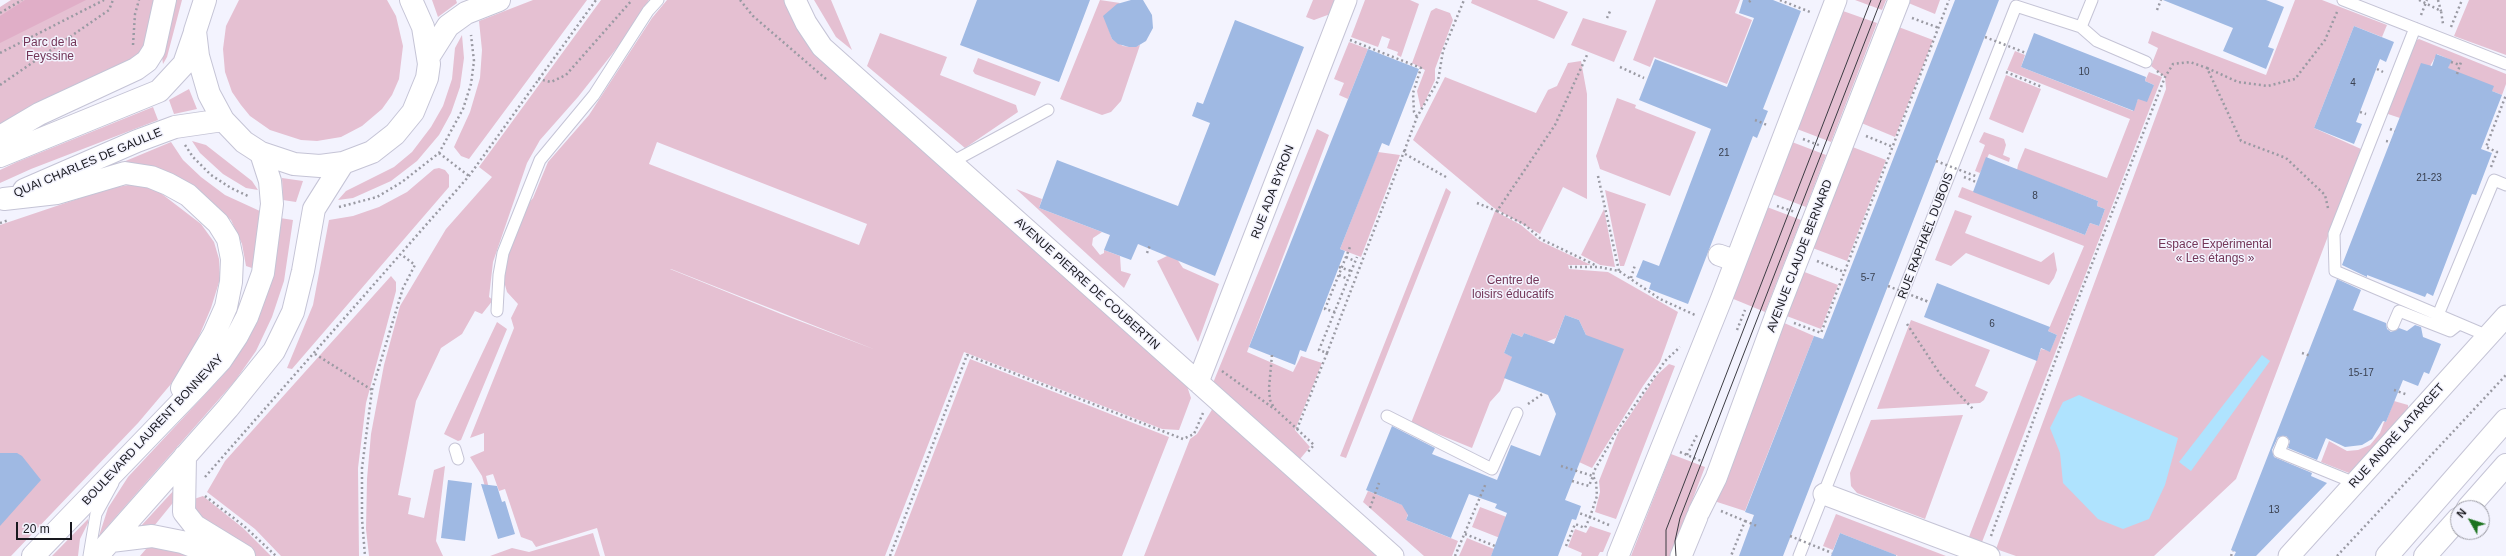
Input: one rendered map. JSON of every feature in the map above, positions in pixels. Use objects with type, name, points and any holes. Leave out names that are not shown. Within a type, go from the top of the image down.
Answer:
[{"type":"main road","points":[[0,137],[39,114],[136,70],[147,61],[154,50],[165,0]]},
{"type":"main road","points":[[0,156],[159,91],[184,64],[205,0]]},
{"type":"main road","points":[[195,30],[198,56],[206,84],[223,120],[244,142],[260,153],[294,164],[320,166],[343,163],[372,152],[402,127],[419,100],[427,78],[429,56],[423,27],[411,0]]},
{"type":"main road","points":[[429,56],[448,26],[466,13],[499,0]]},
{"type":"main road","name":"QUAI CHARLES DE GAULLE","points":[[2,200],[137,141],[175,127],[223,120]]},
{"type":"main road","name":"BOULEVARD LAURENT BONNEVAY","points":[[33,556],[221,360],[247,317],[263,273],[272,204],[270,181],[260,153]]},
{"type":"main road","points":[[104,549],[228,408],[274,351],[293,312],[304,271],[314,208],[343,163]]},
{"type":"main road","points":[[2,200],[57,193],[125,173],[151,177],[188,195],[218,223],[228,239],[232,259],[232,282],[226,307],[214,334],[188,380],[148,436]]},
{"type":"main road","points":[[2387,556],[2506,420]]},
{"type":"main road","points":[[185,456],[193,498],[184,512],[196,526],[244,556]]},
{"type":"main road","points":[[2475,500],[2506,465]]},
{"type":"main road","points":[[2425,556],[2450,528]]},
{"type":"main road","points":[[104,549],[152,536],[182,542],[219,556]]},
{"type":"street","name":"AVENUE PIERRE DE COUBERTIN","points":[[795,0],[806,23],[822,47],[1393,556]]},
{"type":"street","name":"RUE ADA BYRON","points":[[1198,382],[1346,0]]},
{"type":"street","points":[[1618,556],[1663,446],[1727,258],[1760,199],[1836,0]]},
{"type":"street","name":"AVENUE CLAUDE BERNARD","points":[[1681,556],[1699,511],[1716,478],[1776,315],[1897,6]]},
{"type":"street","name":"RUE ANDRÉ LATARGET","points":[[2288,556],[2506,316]]},
{"type":"street","points":[[1824,494],[1990,547]]},
{"type":"lane","points":[[497,311],[499,275],[503,253],[540,160],[594,95],[648,12],[658,0]]},
{"type":"lane","points":[[2092,0],[2081,27],[2097,41],[2146,62]]},
{"type":"lane","points":[[2341,3],[2415,28],[2506,64]]},
{"type":"lane","name":"RUE RAPHAËL DUBOIS","points":[[1799,556],[2016,6],[2081,27]]},
{"type":"lane","points":[[2415,28],[2334,234],[2335,272],[2488,336]]},
{"type":"lane","points":[[952,162],[1048,110]]},
{"type":"lane","points":[[2438,315],[2494,180],[2506,185]]},
{"type":"lane","points":[[2393,325],[2398,311],[2450,331],[2459,324]]},
{"type":"lane","points":[[1387,416],[1492,469],[1517,413]]},
{"type":"lane","points":[[2283,442],[2279,452],[2355,483]]},
{"type":"lane","points":[[89,556],[96,514],[123,463]]},
{"type":"path","points":[[0,13],[22,0]]},
{"type":"path","points":[[0,53],[104,0]]},
{"type":"path","points":[[0,85],[109,10],[113,0]]},
{"type":"path","points":[[133,49],[136,14],[139,0]]},
{"type":"path","points":[[276,556],[244,526],[193,498],[469,176],[596,0]]},
{"type":"path","points":[[538,79],[551,82],[566,75],[632,0]]},
{"type":"path","points":[[1297,429],[1416,117],[1438,81],[1443,51],[1464,0]]},
{"type":"path","points":[[1780,0],[1810,12]]},
{"type":"path","points":[[1776,315],[1821,333],[1950,0]]},
{"type":"path","points":[[2157,10],[2161,0]]},
{"type":"path","points":[[2419,0],[2426,2],[2441,11]]},
{"type":"path","points":[[2438,0],[2445,40]]},
{"type":"path","points":[[2445,40],[2462,0]]},
{"type":"path","points":[[1990,547],[2069,322],[2165,77],[2173,64],[2190,62],[2238,82],[2268,86],[2295,79],[2325,40],[2341,3]]},
{"type":"path","points":[[1897,6],[1939,28]]},
{"type":"path","points":[[1607,18],[1611,9]]},
{"type":"path","points":[[334,208],[356,205],[377,197],[402,182],[439,153],[463,109],[471,84],[474,62],[470,27]]},
{"type":"path","points":[[1985,37],[2026,52]]},
{"type":"path","points":[[1347,39],[1421,68],[1413,93],[1414,112],[1416,117]]},
{"type":"path","points":[[2010,54],[2015,42]]},
{"type":"path","points":[[1497,211],[1555,125],[1587,55]]},
{"type":"path","points":[[2451,62],[2460,65]]},
{"type":"path","points":[[2001,78],[2006,66]]},
{"type":"path","points":[[1620,67],[1644,78]]},
{"type":"path","points":[[2207,68],[2241,141],[2286,158],[2325,195],[2334,234]]},
{"type":"path","points":[[2004,71],[2042,87]]},
{"type":"path","points":[[2490,171],[2497,152],[2486,147],[2506,95]]},
{"type":"path","points":[[1755,120],[1768,125]]},
{"type":"path","points":[[1849,130],[1893,147]]},
{"type":"path","points":[[181,140],[193,157],[211,175],[231,188],[257,199]]},
{"type":"path","points":[[1405,149],[1405,154],[1446,176]]},
{"type":"path","points":[[439,153],[469,176]]},
{"type":"path","points":[[1936,161],[1978,177]]},
{"type":"path","points":[[1962,176],[1966,166]]},
{"type":"path","points":[[1598,176],[1619,271]]},
{"type":"path","points":[[1760,199],[1814,220]]},
{"type":"path","points":[[1477,203],[1524,224],[1541,239],[1599,267]]},
{"type":"path","points":[[0,223],[14,219]]},
{"type":"path","points":[[1147,253],[1150,245]]},
{"type":"path","points":[[1335,312],[1325,309],[1339,275],[1340,267],[1350,247]]},
{"type":"path","points":[[1800,254],[1844,272]]},
{"type":"path","points":[[365,556],[362,519],[362,468],[372,390],[403,288],[415,265],[402,255]]},
{"type":"path","points":[[1346,257],[1355,261]]},
{"type":"path","points":[[1327,353],[1319,350],[1356,257]]},
{"type":"path","points":[[1631,278],[1635,265]]},
{"type":"path","points":[[1340,267],[1351,271]]},
{"type":"path","points":[[1570,267],[1599,267],[1619,271],[1660,299],[1696,315]]},
{"type":"path","points":[[1339,275],[1348,279]]},
{"type":"path","points":[[1888,286],[1929,302]]},
{"type":"path","points":[[1737,330],[1745,310]]},
{"type":"path","points":[[1904,330],[1907,323],[1940,374],[1974,410]]},
{"type":"path","points":[[1572,481],[1589,486],[1617,432],[1665,361],[1686,342]]},
{"type":"path","points":[[2302,353],[2311,356]]},
{"type":"path","points":[[315,354],[372,390]]},
{"type":"path","points":[[890,556],[967,355],[1182,439],[1194,434],[1203,413]]},
{"type":"path","points":[[1272,355],[1269,388],[1274,408]]},
{"type":"path","points":[[1219,369],[1274,408],[1314,445],[1305,455]]},
{"type":"path","points":[[2336,556],[2506,375]]},
{"type":"path","points":[[1517,413],[1544,393]]},
{"type":"path","points":[[1687,455],[1697,435]]},
{"type":"path","points":[[1663,446],[1706,463]]},
{"type":"path","points":[[1561,466],[1593,476],[1596,482],[1598,496],[1585,528],[1575,524],[1566,546]]},
{"type":"path","points":[[1455,556],[1492,469]]},
{"type":"path","points":[[1368,512],[1379,483]]},
{"type":"path","points":[[1699,511],[1745,521],[1757,526]]},
{"type":"path","points":[[1579,513],[1612,526]]},
{"type":"path","points":[[1731,556],[1745,521]]},
{"type":"path","points":[[1465,534],[1495,546]]},
{"type":"path","points":[[1790,536],[1832,553]]},
{"type":"path","points":[[2231,556],[2233,551]]},
{"type":"green space","name":"Parc de la Feyssine","points":[[11,0],[158,0],[144,54],[0,130],[0,7]]},
{"type":"green space","points":[[170,0],[182,0],[167,57],[163,64],[161,50]]},
{"type":"green space","points":[[239,0],[387,0],[396,16],[403,46],[399,79],[392,95],[382,109],[362,126],[341,137],[317,141],[301,140],[270,130],[250,116],[241,105],[232,92],[225,72],[223,49],[226,26]]},
{"type":"green space","points":[[432,0],[456,0],[457,3],[438,17]]},
{"type":"green space","points":[[533,0],[587,0],[469,159],[461,156],[454,147],[470,112],[480,78],[482,50],[479,21]]},
{"type":"green space","points":[[601,0],[649,0],[620,44],[578,97],[540,140],[527,163],[493,262],[489,297],[493,300],[482,314],[475,311],[462,334],[441,348],[416,401],[398,495],[411,498],[408,514],[424,518],[434,470],[445,466],[436,541],[443,556],[369,556],[366,529],[367,479],[371,434],[384,365],[400,306],[446,229],[492,177],[479,167]]},
{"type":"green space","points":[[667,0],[788,0],[1186,383],[1191,398],[1179,430],[1162,429],[964,352],[885,556],[605,556],[597,528],[536,547],[532,541],[521,537],[505,489],[499,491],[493,474],[486,476],[490,493],[487,494],[482,476],[470,457],[484,451],[484,433],[470,438],[514,328],[511,318],[518,304],[507,292],[503,278],[506,258],[523,210],[533,198],[548,162],[589,115],[652,18]],"holes":[[[657,142],[867,224],[859,245],[649,164]],[[671,269],[876,350],[781,314]]]},
{"type":"green space","points":[[814,0],[831,0],[852,50],[836,37]]},
{"type":"green space","points":[[1100,0],[1120,3],[1107,24],[1112,39],[1123,46],[1132,47],[1140,45],[1121,101],[1111,112],[1102,115],[1060,99]]},
{"type":"green space","points":[[1313,0],[1338,0],[1333,13],[1314,20],[1306,17]]},
{"type":"green space","points":[[1365,0],[1410,0],[1419,4],[1401,57],[1397,55],[1398,52],[1387,48],[1390,39],[1382,36],[1378,47],[1351,37]]},
{"type":"green space","points":[[1472,0],[1537,0],[1568,12],[1554,39],[1471,3]]},
{"type":"green space","points":[[1656,0],[1740,0],[1735,13],[1752,20],[1727,84],[1654,57],[1650,67],[1633,60]]},
{"type":"green space","points":[[1855,0],[1886,0],[1882,10]]},
{"type":"green space","points":[[1907,0],[1940,0],[1935,14],[1906,2]]},
{"type":"green space","name":"Espace Expérimental « Les étangs »","points":[[2295,0],[2322,0],[2387,25],[2382,37],[2354,26],[2314,128],[2361,149],[2236,479],[2154,556],[2016,556],[1996,549],[2166,89],[2165,77],[2151,66],[2158,48],[2148,43],[2152,31],[2266,75]]},
{"type":"green space","points":[[2469,0],[2506,0],[2506,55],[2454,36]]},
{"type":"green space","points":[[1436,8],[1450,13],[1453,20],[1435,69],[1435,80],[1421,110],[1417,91],[1425,70],[1412,63],[1431,11]]},
{"type":"green space","points":[[1843,11],[1877,23],[1831,142],[1797,129]]},
{"type":"green space","points":[[1583,18],[1627,31],[1614,62],[1571,45]]},
{"type":"green space","points":[[1896,26],[1933,40],[1895,137],[1859,122]]},
{"type":"green space","points":[[880,33],[947,57],[940,75],[1016,105],[1018,112],[965,148],[867,66]]},
{"type":"green space","points":[[462,35],[464,58],[460,87],[451,113],[439,135],[417,161],[391,181],[353,198],[338,200],[346,191],[394,167],[412,152],[431,127],[443,106],[452,79],[455,48]]},
{"type":"green space","points":[[2419,39],[2506,74],[2506,84],[2502,95],[2446,73],[2451,60],[2437,54],[2400,118],[2385,113],[2415,41]]},
{"type":"green space","points":[[1349,42],[1368,49],[1348,99],[1339,95],[1344,83],[1334,79]]},
{"type":"green space","points":[[2015,51],[2025,55],[2021,67],[2133,111],[2138,99],[2154,85],[2145,81],[2149,72],[2162,77],[1982,542],[1969,537],[2041,349],[2050,351],[2057,335],[2048,331],[2084,246],[1958,197],[1962,187],[2085,235],[2090,223],[2099,226],[2105,209],[2097,206],[2098,201],[2017,170],[2018,165],[2025,148],[2107,178],[2130,119],[2007,70]]},
{"type":"green space","points":[[978,58],[1041,82],[1035,96],[975,74],[973,71]]},
{"type":"green space","points":[[1581,61],[1587,94],[1587,199],[1563,187],[1540,234],[1494,208],[1413,140],[1445,77],[1536,113],[1548,90],[1557,86],[1568,63]]},
{"type":"green space","points":[[2006,75],[2041,89],[2023,133],[1989,119]]},
{"type":"green space","points":[[189,89],[197,109],[174,114],[169,100]]},
{"type":"green space","points":[[1617,98],[1636,105],[1635,108],[1696,132],[1670,196],[1600,169],[1596,156]]},
{"type":"green space","points":[[153,107],[158,120],[31,169],[0,183],[0,170]]},
{"type":"green space","points":[[1317,129],[1329,135],[1247,352],[1293,372],[1301,356],[1322,363],[1295,430],[1310,447],[1300,459],[1213,383]]},
{"type":"green space","points":[[1984,132],[2004,139],[2006,145],[2003,155],[2010,158],[2009,162],[1989,154],[1980,173],[1975,171],[1985,145],[1979,142]]},
{"type":"green space","points":[[192,141],[206,145],[252,181],[258,190],[246,188],[223,174],[200,153]]},
{"type":"green space","points":[[171,142],[183,160],[201,177],[225,195],[262,212],[254,264],[252,268],[246,266],[242,244],[231,220],[194,189],[116,165]]},
{"type":"green space","points":[[1792,142],[1826,155],[1806,207],[1772,194]]},
{"type":"green space","points":[[1850,146],[1886,160],[1847,261],[1810,247]]},
{"type":"green space","points":[[1378,152],[1400,155],[1361,257],[1340,249]]},
{"type":"green space","points":[[439,168],[445,170],[449,175],[449,187],[292,369],[287,368],[313,305],[329,220],[353,216],[379,207],[407,192],[434,169]]},
{"type":"green space","points":[[282,178],[303,181],[296,202],[283,200]]},
{"type":"green space","points":[[128,185],[145,186],[158,191],[201,224],[214,242],[219,259],[220,279],[211,308],[197,341],[171,384],[138,423],[11,556],[0,556],[0,225],[107,189]]},
{"type":"green space","points":[[1446,188],[1451,192],[1346,458],[1340,456]]},
{"type":"green space","points":[[1016,189],[1042,199],[1039,208],[1102,232],[1093,238],[1092,245],[1100,255],[1104,253],[1104,250],[1120,256],[1121,271],[1131,274],[1124,288]]},
{"type":"green space","points":[[1605,190],[1646,204],[1624,266],[1620,266]]},
{"type":"green space","points":[[1767,207],[1801,220],[1765,312],[1731,298]]},
{"type":"green space","points":[[1604,209],[1615,267],[1600,265],[1581,255]]},
{"type":"green space","points":[[1955,210],[1972,216],[1965,233],[2041,262],[2054,252],[2057,270],[2049,285],[1966,253],[1951,266],[1935,260]]},
{"type":"green space","name":"Centre de loisirs éducatifs","points":[[1495,211],[1521,225],[1540,241],[1591,265],[1568,265],[1569,269],[1608,272],[1678,312],[1660,362],[1643,386],[1592,468],[1579,462],[1586,335],[1579,320],[1565,315],[1556,338],[1546,342],[1524,333],[1522,337],[1512,333],[1504,353],[1513,357],[1500,391],[1490,402],[1472,448],[1411,423]]},
{"type":"green space","points":[[280,218],[293,220],[284,281],[272,317],[256,351],[235,381],[99,536],[108,508],[128,477],[225,373],[244,345],[252,330]]},
{"type":"green space","points":[[1173,253],[1183,268],[1219,284],[1198,342],[1157,261]]},
{"type":"green space","points":[[1802,271],[1838,285],[1821,329],[1784,315]]},
{"type":"green space","points":[[391,276],[396,282],[396,291],[366,403],[358,468],[359,556],[281,556],[255,529],[207,492],[225,461]]},
{"type":"green space","points":[[1911,320],[1990,350],[1975,386],[1988,392],[1984,400],[1980,403],[1877,409]]},
{"type":"green space","points":[[497,322],[507,329],[461,440],[458,441],[444,434]]},
{"type":"green space","points":[[1782,322],[1814,336],[1745,511],[1714,501]]},
{"type":"green space","points":[[970,359],[1169,437],[1122,556],[894,556]]},
{"type":"green space","points":[[1669,364],[1675,366],[1616,519],[1595,512],[1600,492],[1599,481],[1618,433],[1657,375]]},
{"type":"green space","points":[[2394,401],[2408,405],[2408,411],[2349,473],[2321,462],[2329,441],[2347,451],[2358,450],[2370,445],[2380,433],[2384,422],[2386,422]]},
{"type":"green space","points":[[1213,408],[1379,556],[1144,556],[1190,439],[1197,434]]},
{"type":"green space","points":[[1963,415],[1925,519],[1857,493],[1851,486],[1850,473],[1871,420]]},
{"type":"green space","points":[[1671,454],[1705,467],[1671,556],[1631,556]]},
{"type":"green space","points":[[175,489],[176,499],[150,531],[140,527]]},
{"type":"green space","points":[[1368,491],[1410,508],[1406,520],[1458,541],[1452,556],[1424,556],[1363,502]]},
{"type":"green space","points":[[203,496],[243,528],[271,556],[255,556],[197,516],[191,500]]},
{"type":"green space","points":[[1480,507],[1520,522],[1505,540],[1472,527]]},
{"type":"green space","points":[[1836,514],[1946,556],[1898,556],[1840,533],[1833,550],[1823,546]]},
{"type":"green space","points":[[88,519],[88,523],[80,539],[78,556],[52,556]]},
{"type":"green space","points":[[1590,526],[1611,533],[1603,552],[1600,552],[1598,556],[1581,556],[1582,553],[1568,547],[1575,529],[1586,533]]},
{"type":"green space","points":[[593,533],[600,556],[490,556],[512,548],[529,552]]},
{"type":"green space","points":[[1467,538],[1494,549],[1491,556],[1459,556]]},
{"type":"green space","points":[[152,542],[208,556],[140,556]]},
{"type":"shaded area","points":[[25,0],[86,0],[0,43],[0,16]]},
{"type":"water","points":[[2262,355],[2270,361],[2191,471],[2179,462]]},
{"type":"water","points":[[2079,395],[2178,438],[2165,485],[2149,519],[2123,529],[2098,519],[2063,483],[2060,453],[2050,428],[2063,402]]},
{"type":"building","points":[[977,0],[1090,0],[1059,82],[960,45]]},
{"type":"building","points":[[1131,0],[1143,0],[1152,15],[1153,28],[1146,41],[1136,47],[1118,44],[1112,39],[1103,16],[1117,4]]},
{"type":"building","points":[[1743,0],[1773,0],[1801,11],[1763,109],[1768,111],[1757,138],[1753,136],[1688,304],[1649,289],[1651,283],[1636,277],[1643,260],[1659,266],[1711,129],[1639,100],[1655,59],[1727,87],[1754,18],[1739,13]]},
{"type":"building","points":[[1955,0],[1999,0],[1783,556],[1739,556],[1754,515],[1745,512],[1814,336],[1823,339]]},
{"type":"building","points":[[2163,0],[2266,0],[2284,7],[2268,47],[2274,49],[2266,69],[2223,51],[2233,28]]},
{"type":"building","points":[[1235,20],[1304,47],[1215,276],[1138,244],[1131,260],[1104,250],[1110,235],[1039,208],[1057,160],[1178,206],[1210,123],[1192,116],[1197,102],[1203,104]]},
{"type":"building","points":[[2354,26],[2394,42],[2386,62],[2380,59],[2356,122],[2362,124],[2354,144],[2314,128]]},
{"type":"building","points":[[2034,33],[2146,77],[2145,81],[2154,85],[2147,102],[2138,99],[2134,111],[2021,67]]},
{"type":"building","points":[[1368,49],[1419,69],[1389,146],[1382,143],[1340,249],[1345,251],[1306,352],[1300,350],[1295,365],[1249,347]]},
{"type":"building","points":[[2436,54],[2452,60],[2448,68],[2494,86],[2492,91],[2502,95],[2481,149],[2492,153],[2476,195],[2472,194],[2433,296],[2427,293],[2425,297],[2367,275],[2367,277],[2342,265],[2421,63],[2432,66]]},
{"type":"building","points":[[1986,157],[2098,201],[2097,206],[2105,209],[2099,226],[2090,223],[2085,235],[1973,192]]},
{"type":"building","points":[[2337,279],[2361,290],[2353,310],[2386,323],[2387,329],[2391,332],[2399,328],[2407,331],[2415,325],[2421,327],[2423,337],[2441,344],[2429,374],[2424,372],[2418,386],[2403,380],[2386,422],[2383,421],[2372,439],[2362,445],[2345,447],[2326,438],[2317,460],[2288,448],[2290,441],[2286,436],[2278,437],[2272,450],[2274,457],[2312,473],[2311,476],[2327,483],[2256,556],[2234,556],[2236,552],[2231,550]]},
{"type":"building","points":[[1937,283],[2050,327],[2048,331],[2057,335],[2050,352],[2041,348],[2037,361],[1924,317]]},
{"type":"building","points":[[1565,315],[1579,320],[1586,335],[1624,349],[1565,500],[1581,506],[1576,520],[1572,519],[1558,556],[1491,556],[1507,513],[1495,508],[1497,504],[1469,494],[1451,538],[1406,520],[1408,515],[1402,505],[1366,490],[1392,426],[1435,448],[1432,454],[1497,480],[1511,445],[1540,456],[1556,414],[1548,395],[1504,378],[1512,357],[1504,353],[1512,333],[1522,337],[1524,333],[1554,344]]},
{"type":"building","points":[[0,453],[17,453],[22,456],[41,480],[0,526]]},
{"type":"building","points":[[448,480],[472,483],[465,541],[441,538]]},
{"type":"building","points":[[481,484],[497,486],[502,502],[505,501],[515,534],[498,539]]},
{"type":"building","points":[[1840,533],[1896,555],[1896,556],[1831,556]]},
{"type":"tram line","points":[[1666,556],[1666,530],[1871,0]]},
{"type":"tram line","points":[[1676,556],[1675,541],[1680,518],[1881,0]]}]
